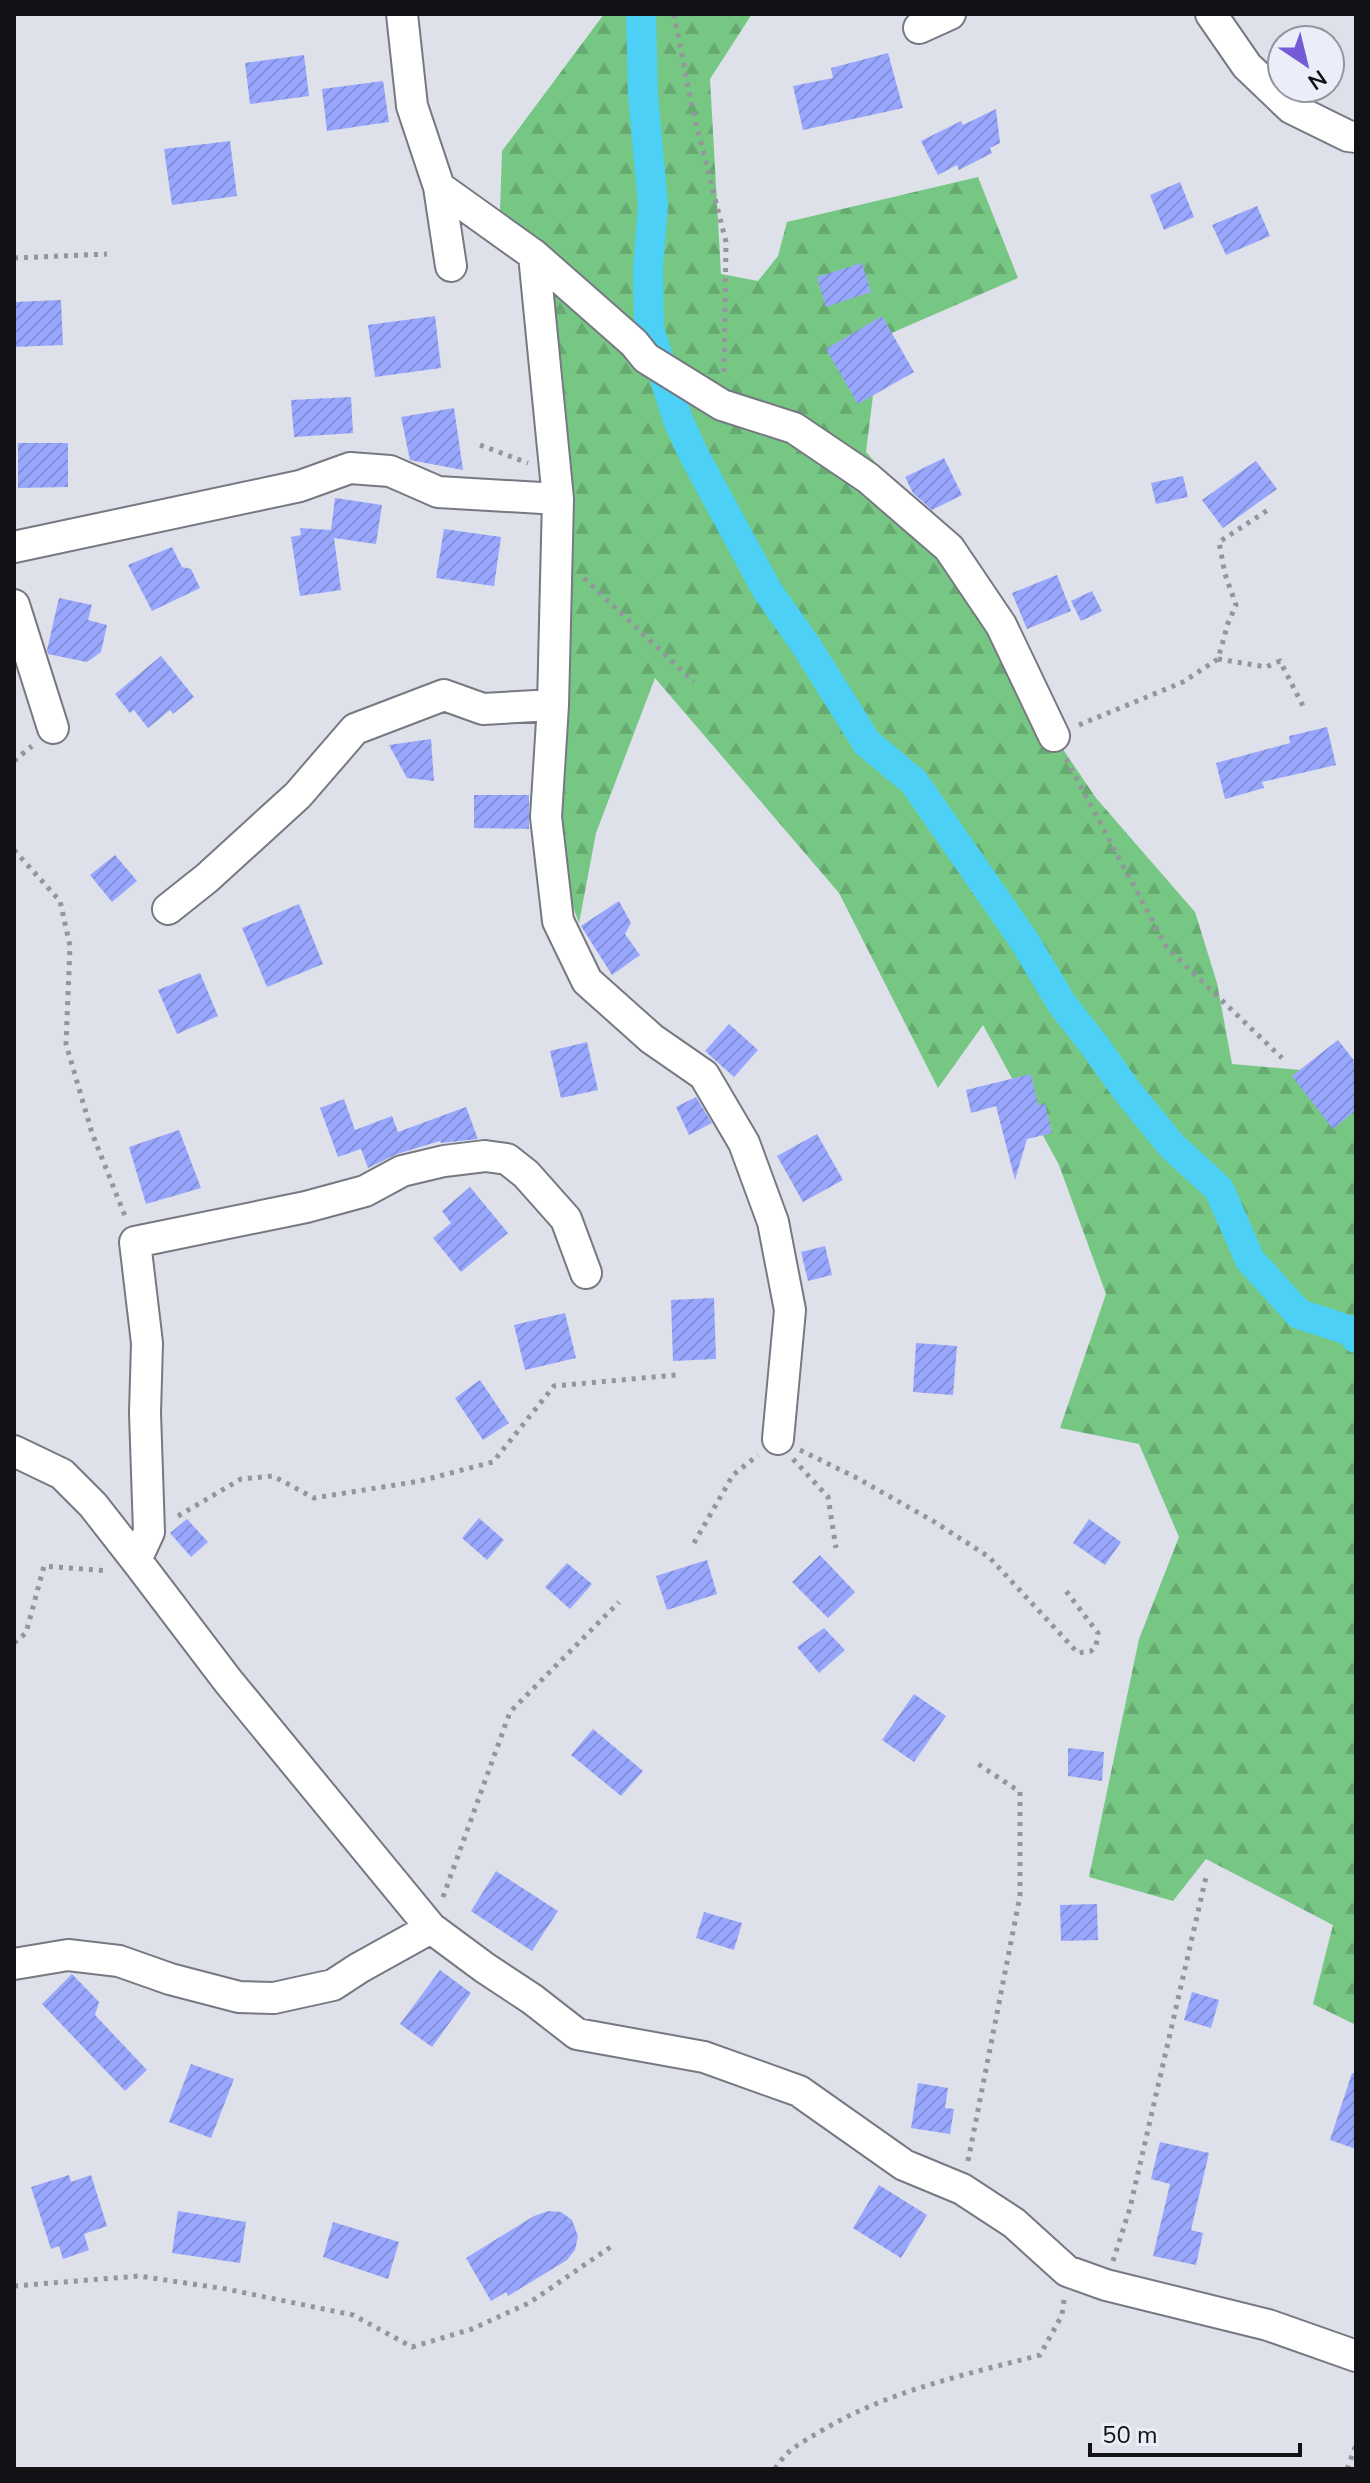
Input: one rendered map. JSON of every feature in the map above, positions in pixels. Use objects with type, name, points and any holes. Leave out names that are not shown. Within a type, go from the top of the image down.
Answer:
[{"type":"street","points":[[402,14],[412,106],[439,187],[451,266]]},
{"type":"street","points":[[919,28],[950,14]]},
{"type":"street","points":[[1211,14],[1247,66],[1291,108],[1356,137]]},
{"type":"street","points":[[439,187],[534,255],[634,343],[646,358],[722,405],[794,428],[868,478],[949,548],[1001,625],[1054,736]]},
{"type":"street","points":[[534,255],[557,486],[553,705],[546,817],[558,921],[587,981],[652,1039],[704,1075],[744,1143],[773,1222],[790,1310],[778,1439]]},
{"type":"street","points":[[14,547],[300,486],[350,468],[390,471],[438,492],[557,486]]},
{"type":"street","points":[[14,605],[53,728]]},
{"type":"street","points":[[168,909],[207,878],[298,795],[355,729],[444,695],[483,709],[553,705]]},
{"type":"street","points":[[136,1560],[149,1532],[145,1413],[147,1343],[135,1242],[306,1207],[365,1191],[402,1171],[485,1156],[507,1159],[526,1174],[566,1219],[586,1273]]},
{"type":"street","points":[[14,1451],[62,1474],[93,1505],[228,1681],[431,1928],[577,2034],[704,2057],[799,2091],[904,2165],[962,2189],[1014,2223],[1067,2271],[1106,2285],[1268,2325],[1356,2356]]},
{"type":"street","points":[[14,1964],[68,1955],[119,1961],[170,1979],[239,1997],[274,1998],[333,1985],[431,1928]]},
{"type":"path","points":[[674,14],[692,107],[726,242],[727,310],[722,405]]},
{"type":"path","points":[[14,258],[107,254]]},
{"type":"path","points":[[480,445],[557,486]]},
{"type":"path","points":[[1271,508],[1219,542],[1225,574],[1236,605],[1218,659],[1183,682],[1054,736],[1167,948],[1282,1058]]},
{"type":"path","points":[[557,553],[694,682]]},
{"type":"path","points":[[1218,659],[1266,667],[1280,661],[1303,706]]},
{"type":"path","points":[[14,850],[60,901],[70,946],[66,1044],[92,1133],[135,1242]]},
{"type":"path","points":[[149,1532],[241,1479],[273,1476],[314,1498],[420,1481],[493,1462],[554,1386],[676,1375]]},
{"type":"path","points":[[694,1543],[733,1475],[778,1439]]},
{"type":"path","points":[[778,1439],[797,1466],[828,1497],[836,1548]]},
{"type":"path","points":[[778,1439],[855,1477],[989,1557],[1078,1653],[1087,1653],[1096,1646],[1098,1633],[1066,1591]]},
{"type":"path","points":[[14,1643],[26,1633],[44,1566],[124,1572],[136,1560]]},
{"type":"path","points":[[431,1928],[510,1712],[619,1602]]},
{"type":"path","points":[[962,2189],[1020,1896],[1020,1792],[978,1764]]},
{"type":"path","points":[[1106,2285],[1130,2208],[1206,1877]]},
{"type":"path","points":[[14,2286],[139,2276],[226,2289],[353,2315],[412,2347],[472,2329],[529,2303],[612,2246]]},
{"type":"path","points":[[775,2469],[785,2452],[851,2413],[902,2392],[1040,2355],[1062,2315],[1067,2271]]},
{"type":"path","points":[[1347,2469],[1356,2445]]},
{"type":"green space","points":[[604,14],[752,14],[710,79],[721,274],[758,281],[778,256],[787,222],[978,177],[1018,278],[880,338],[866,452],[957,552],[1020,686],[1096,798],[1195,912],[1217,983],[1232,1064],[1356,1075],[1356,2025],[1313,2004],[1333,1925],[1206,1859],[1173,1901],[1089,1877],[1139,1639],[1179,1537],[1139,1444],[1060,1428],[1106,1294],[1059,1165],[983,1025],[938,1088],[839,893],[655,678],[596,833],[579,923],[552,849],[547,263],[500,211],[502,151]]},
{"type":"building","points":[[888,53],[903,108],[803,130],[793,86],[833,78],[831,68]]},
{"type":"building","points":[[304,55],[309,96],[250,104],[245,63]]},
{"type":"building","points":[[383,81],[389,122],[327,131],[322,89]]},
{"type":"building","points":[[996,109],[1000,143],[990,148],[992,153],[959,170],[957,165],[938,175],[921,141],[961,121],[963,125]]},
{"type":"building","points":[[230,141],[237,196],[172,205],[164,149]]},
{"type":"building","points":[[1180,182],[1194,217],[1164,230],[1150,195]]},
{"type":"building","points":[[1257,206],[1270,236],[1226,255],[1212,225]]},
{"type":"building","points":[[862,263],[871,292],[826,307],[817,277]]},
{"type":"building","points":[[61,300],[63,345],[14,347],[14,302]]},
{"type":"building","points":[[435,316],[441,368],[375,377],[368,325]]},
{"type":"building","points":[[882,316],[914,372],[858,404],[826,349]]},
{"type":"building","points":[[351,397],[353,433],[294,437],[291,400]]},
{"type":"building","points":[[454,408],[463,470],[410,460],[401,417]]},
{"type":"building","points":[[18,443],[68,443],[68,487],[18,488]]},
{"type":"building","points":[[944,458],[962,495],[932,510],[913,493],[905,477]]},
{"type":"building","points":[[1256,461],[1277,489],[1223,528],[1202,500]]},
{"type":"building","points":[[1183,476],[1188,497],[1156,504],[1151,483]]},
{"type":"building","points":[[335,498],[382,505],[376,544],[334,538],[341,590],[300,596],[291,537],[301,535],[300,528],[331,530]]},
{"type":"building","points":[[444,529],[501,537],[494,586],[436,578]]},
{"type":"building","points":[[172,547],[182,567],[191,569],[200,588],[152,611],[128,565]]},
{"type":"building","points":[[1057,575],[1071,611],[1027,629],[1012,593]]},
{"type":"building","points":[[1092,591],[1102,611],[1081,621],[1071,601]]},
{"type":"building","points":[[59,598],[92,605],[88,620],[107,625],[101,652],[87,662],[48,654]]},
{"type":"building","points":[[161,656],[194,697],[173,714],[170,710],[148,728],[134,710],[130,713],[115,694]]},
{"type":"building","points":[[1327,727],[1336,765],[1262,782],[1264,788],[1225,799],[1216,763],[1290,743],[1289,736]]},
{"type":"building","points":[[431,739],[434,781],[407,778],[389,745]]},
{"type":"building","points":[[474,795],[529,795],[529,829],[474,828]]},
{"type":"building","points":[[115,855],[137,881],[112,902],[90,875]]},
{"type":"building","points":[[619,901],[631,923],[625,934],[640,955],[612,975],[581,926]]},
{"type":"building","points":[[299,904],[323,964],[267,987],[242,928]]},
{"type":"building","points":[[200,973],[218,1016],[177,1034],[158,990]]},
{"type":"building","points":[[729,1024],[758,1050],[734,1077],[705,1051]]},
{"type":"building","points":[[1338,1040],[1356,1063],[1356,1110],[1333,1129],[1292,1076]]},
{"type":"building","points":[[587,1042],[598,1090],[561,1098],[550,1051]]},
{"type":"building","points":[[1031,1074],[1038,1105],[1045,1104],[1052,1133],[1027,1139],[1015,1180],[996,1106],[971,1113],[966,1090]]},
{"type":"building","points":[[696,1097],[712,1123],[689,1135],[676,1107]]},
{"type":"building","points":[[344,1099],[355,1130],[392,1116],[398,1132],[466,1107],[478,1139],[440,1141],[397,1154],[368,1168],[361,1149],[338,1157],[320,1108]]},
{"type":"building","points":[[179,1130],[201,1188],[146,1204],[129,1147]]},
{"type":"building","points":[[817,1134],[843,1180],[803,1202],[777,1156]]},
{"type":"building","points":[[470,1187],[508,1233],[461,1272],[433,1238],[451,1223],[442,1211]]},
{"type":"building","points":[[825,1246],[832,1275],[808,1281],[801,1252]]},
{"type":"building","points":[[714,1298],[716,1359],[673,1361],[671,1300]]},
{"type":"building","points":[[565,1313],[576,1358],[525,1370],[514,1325]]},
{"type":"building","points":[[916,1343],[957,1346],[953,1395],[913,1392]]},
{"type":"building","points":[[480,1380],[509,1423],[483,1440],[455,1398]]},
{"type":"building","points":[[479,1518],[504,1540],[487,1560],[462,1538]]},
{"type":"building","points":[[187,1519],[208,1542],[191,1557],[170,1533]]},
{"type":"building","points":[[1089,1519],[1121,1542],[1105,1565],[1073,1543]]},
{"type":"building","points":[[820,1555],[855,1592],[828,1618],[792,1582]]},
{"type":"building","points":[[707,1560],[717,1594],[667,1610],[656,1576]]},
{"type":"building","points":[[567,1563],[592,1584],[570,1609],[545,1587]]},
{"type":"building","points":[[824,1628],[845,1650],[819,1673],[797,1647]]},
{"type":"building","points":[[914,1694],[946,1716],[914,1762],[882,1740]]},
{"type":"building","points":[[593,1729],[643,1771],[621,1796],[571,1755]]},
{"type":"building","points":[[1068,1748],[1104,1752],[1102,1781],[1068,1776]]},
{"type":"building","points":[[496,1871],[558,1911],[532,1951],[471,1911]]},
{"type":"building","points":[[1097,1904],[1098,1940],[1061,1941],[1060,1905]]},
{"type":"building","points":[[704,1912],[742,1923],[734,1950],[696,1938]]},
{"type":"building","points":[[440,1970],[471,1993],[432,2047],[400,2024]]},
{"type":"building","points":[[72,1974],[99,2002],[95,2015],[147,2070],[125,2091],[42,2004]]},
{"type":"building","points":[[1192,1992],[1219,2000],[1211,2028],[1184,2020]]},
{"type":"building","points":[[191,2064],[234,2079],[211,2138],[169,2122]]},
{"type":"building","points":[[1352,2073],[1356,2074],[1356,2149],[1330,2140]]},
{"type":"building","points":[[918,2083],[948,2088],[945,2108],[954,2109],[950,2134],[911,2128]]},
{"type":"building","points":[[1160,2142],[1209,2153],[1191,2230],[1203,2233],[1196,2265],[1153,2256],[1170,2184],[1151,2179]]},
{"type":"building","points":[[69,2175],[71,2182],[91,2175],[107,2226],[84,2234],[89,2250],[63,2259],[59,2246],[51,2249],[31,2187]]},
{"type":"building","points":[[879,2185],[927,2215],[901,2258],[853,2228]]},
{"type":"building","points":[[178,2211],[246,2222],[240,2263],[172,2253]]},
{"type":"building","points":[[549,2211],[561,2212],[572,2220],[578,2236],[575,2250],[567,2260],[508,2296],[506,2292],[491,2301],[466,2258],[534,2216]]},
{"type":"building","points":[[333,2222],[399,2242],[388,2279],[323,2257]]},
{"type":"waterway","points":[[641,14],[643,95],[653,205],[648,268],[649,329],[678,420],[694,455],[767,590],[867,743],[914,782],[1025,942],[1062,1004],[1127,1091],[1172,1146],[1219,1189],[1250,1260],[1299,1314],[1351,1331],[1356,1338]]}]
